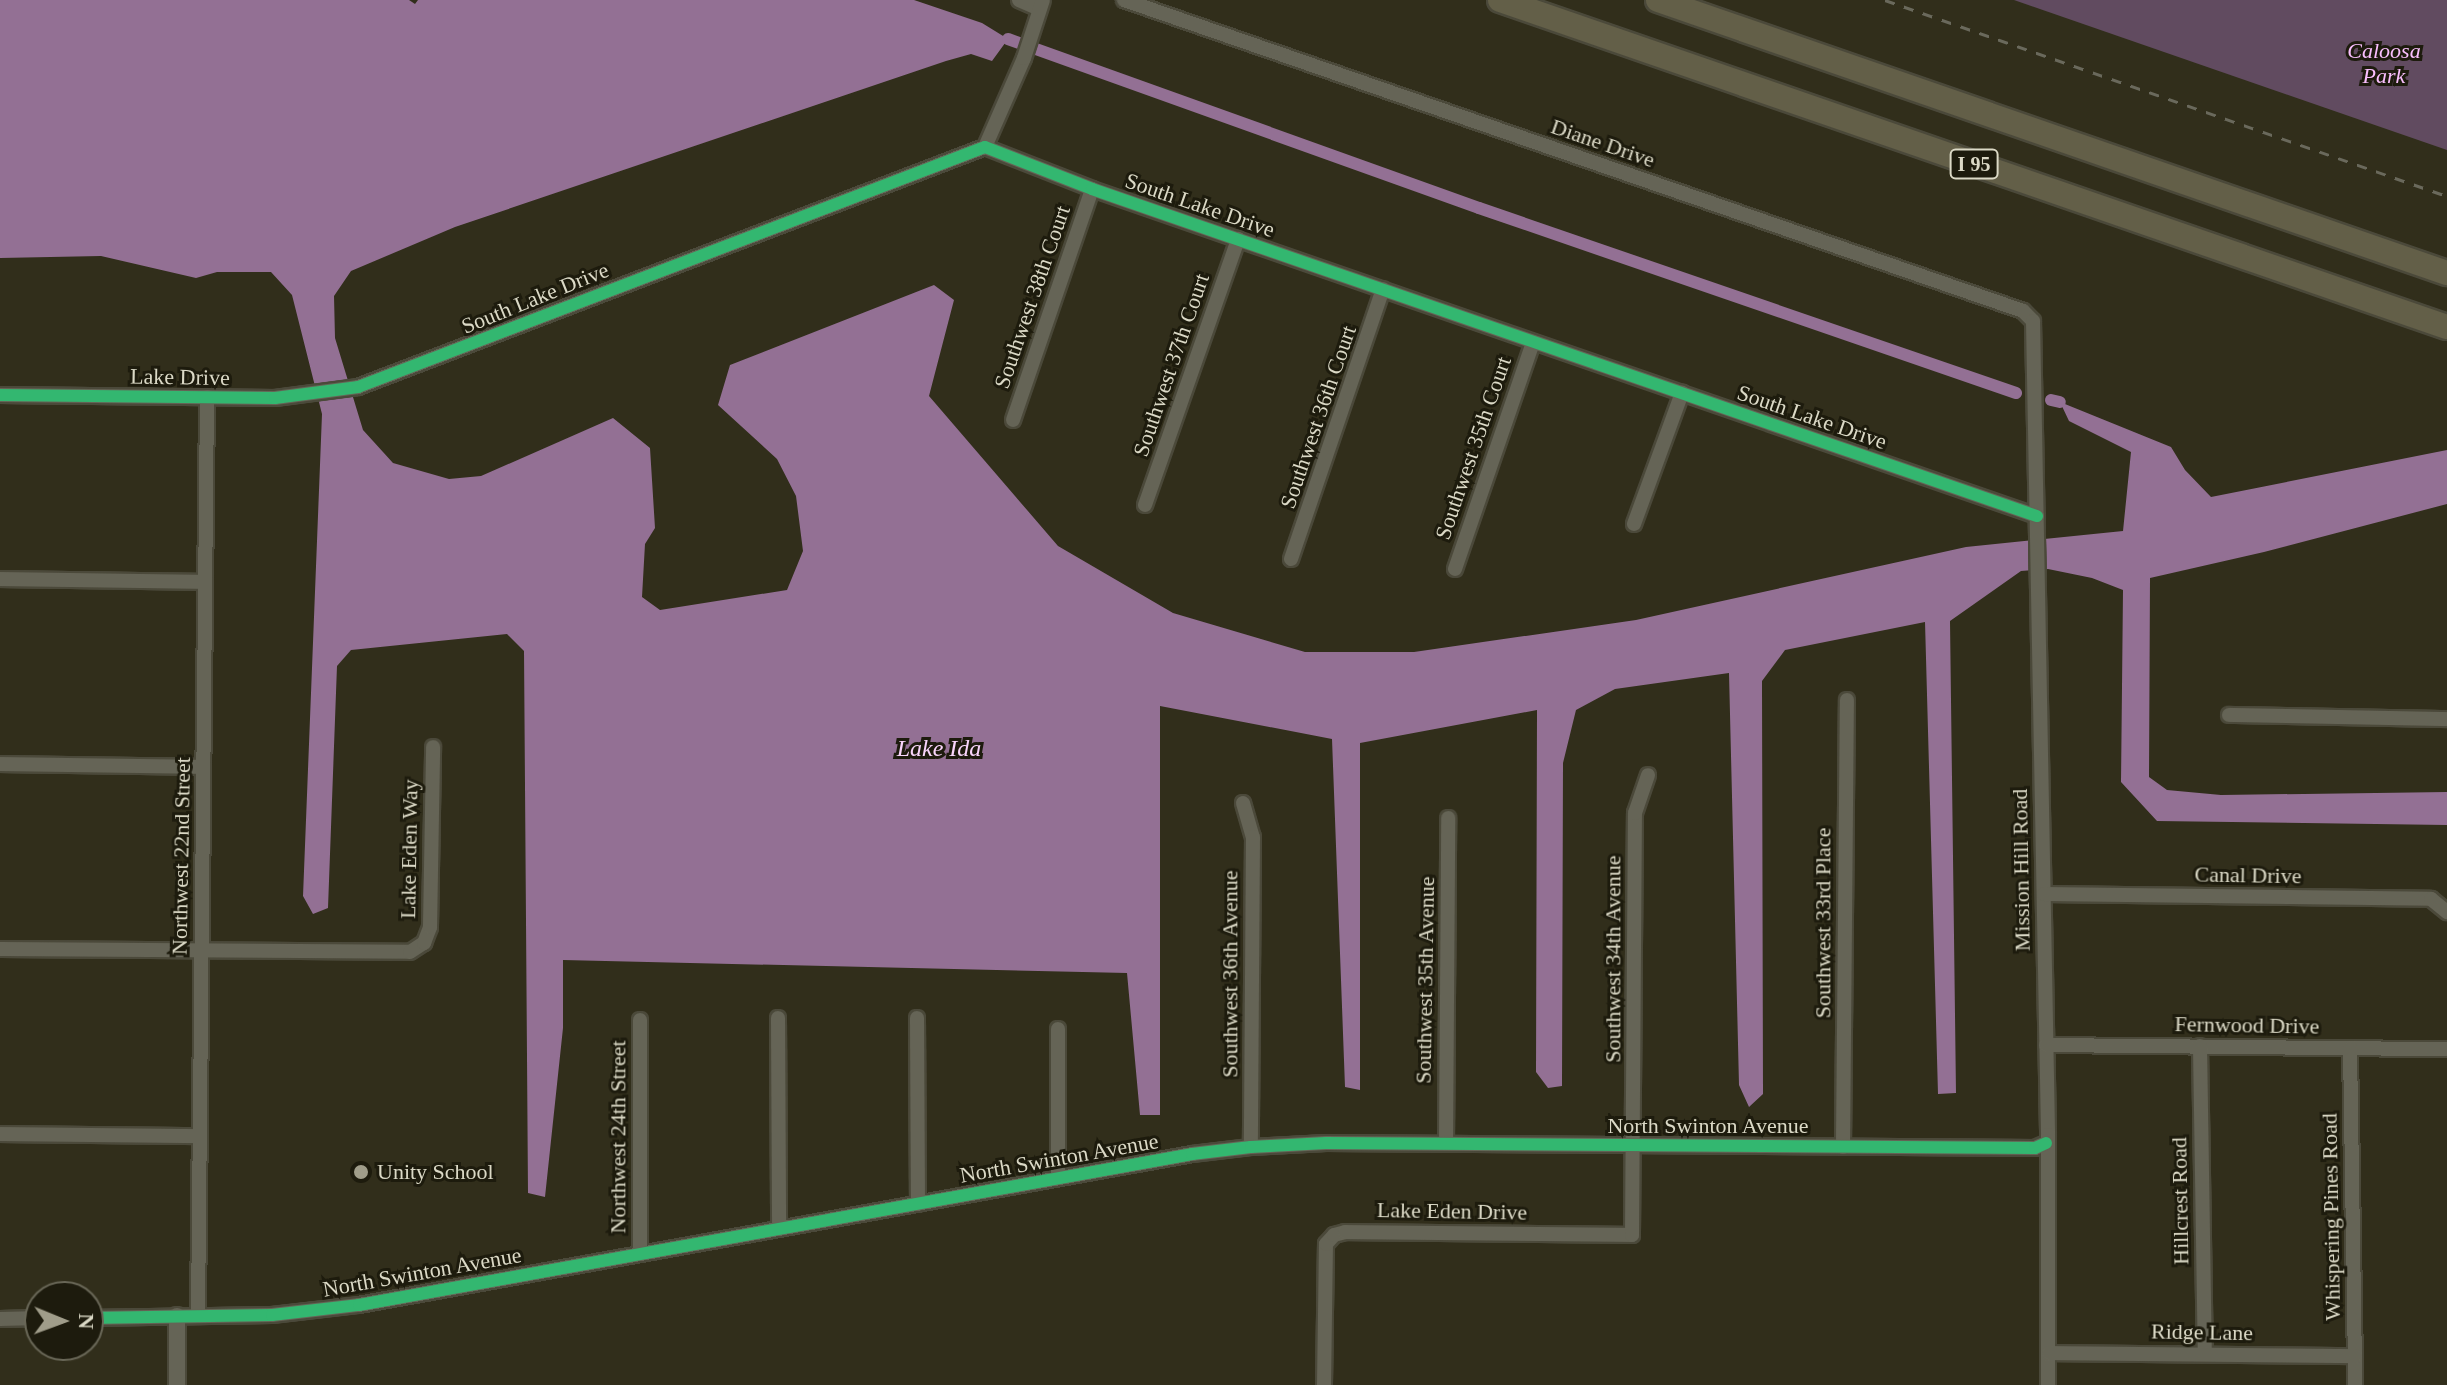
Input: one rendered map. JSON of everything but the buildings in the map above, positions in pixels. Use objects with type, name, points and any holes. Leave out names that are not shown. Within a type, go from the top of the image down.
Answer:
[{"type":"highway","name":"I 95","points":[[1500,0],[2447,327]]},
{"type":"highway","name":"I 95","points":[[1658,0],[2447,273]]},
{"type":"street","points":[[985,147],[1024,58],[1041,4],[1019,0]]},
{"type":"street","name":"Diane Drive","points":[[1124,0],[2023,311],[2033,321],[2035,353]]},
{"type":"street","name":"South Lake Drive","points":[[358,387],[985,147],[1092,189],[2037,516]]},
{"type":"street","name":"Southwest 38th Court","points":[[1013,420],[1092,189]]},
{"type":"street","name":"Southwest 37th Court","points":[[1145,505],[1238,239]]},
{"type":"street","name":"Southwest 36th Court","points":[[1291,559],[1382,302],[1383,289]]},
{"type":"street","name":"Southwest 35th Court","points":[[1455,569],[1533,342]]},
{"type":"street","name":"Mission Hill Road","points":[[2035,353],[2048,1385]]},
{"type":"street","name":"Lake Drive","points":[[0,395],[309,395],[358,387]]},
{"type":"street","points":[[1634,524],[1682,393]]},
{"type":"street","name":"Northwest 22nd Street","points":[[198,1316],[207,397]]},
{"type":"street","points":[[0,579],[205,582]]},
{"type":"street","name":"Southwest 33rd Place","points":[[1843,1147],[1847,700]]},
{"type":"street","points":[[2229,715],[2447,719]]},
{"type":"street","name":"Lake Eden Way","points":[[202,951],[401,954],[418,949],[430,927],[433,747]]},
{"type":"street","points":[[0,764],[203,767]]},
{"type":"street","name":"Southwest 34th Avenue","points":[[1635,1145],[1635,813],[1648,775]]},
{"type":"street","name":"Southwest 36th Avenue","points":[[1243,803],[1253,837],[1251,1147]]},
{"type":"street","name":"Southwest 35th Avenue","points":[[1446,1143],[1448,818]]},
{"type":"street","name":"Canal Drive","points":[[2044,894],[2431,899],[2447,912]]},
{"type":"street","points":[[0,949],[202,951]]},
{"type":"street","points":[[778,1018],[779,1229]]},
{"type":"street","points":[[917,1018],[918,1204]]},
{"type":"street","name":"Northwest 24th Street","points":[[640,1020],[640,1254]]},
{"type":"street","points":[[1058,1029],[1058,1178]]},
{"type":"street","name":"Fernwood Drive","points":[[2046,1045],[2447,1049]]},
{"type":"street","name":"Hillcrest Road","points":[[2200,1046],[2205,1354]]},
{"type":"street","name":"Whispering Pines Road","points":[[2350,1048],[2355,1385]]},
{"type":"street","points":[[0,1134],[200,1136]]},
{"type":"street","name":"North Swinton Avenue","points":[[104,1318],[272,1315],[346,1307],[1058,1178],[1251,1147],[1446,1143],[2035,1148],[2046,1143]]},
{"type":"street","name":"Lake Eden Drive","points":[[1324,1385],[1326,1244],[1334,1235],[1345,1232],[1632,1235],[1635,1145]]},
{"type":"street","points":[[177,1316],[177,1385]]},
{"type":"street","points":[[0,1319],[24,1318]]},
{"type":"street","name":"Ridge Lane","points":[[2049,1353],[2355,1356]]},
{"type":"green space","name":"Caloosa Park","points":[[2014,0],[2447,0],[2447,150]]},
{"type":"water","name":"Lake Ida","points":[[0,0],[409,0],[415,4],[418,0],[914,0],[982,23],[1008,39],[992,61],[971,54],[946,61],[455,227],[351,271],[334,296],[335,338],[363,430],[393,463],[449,479],[481,476],[613,418],[650,448],[655,528],[645,544],[642,597],[660,610],[787,590],[803,551],[796,496],[777,459],[718,405],[730,365],[934,285],[954,300],[929,396],[1058,546],[1173,613],[1305,652],[1414,652],[1636,620],[1966,547],[2123,531],[2131,452],[2069,421],[2060,402],[2171,447],[2185,470],[2211,497],[2447,450],[2447,504],[2150,578],[2149,777],[2167,790],[2221,795],[2447,792],[2447,825],[2157,821],[2121,782],[2123,590],[2092,578],[2048,569],[2021,571],[1950,621],[1956,1093],[1938,1094],[1925,622],[1785,650],[1762,681],[1763,1094],[1749,1107],[1739,1085],[1729,673],[1615,689],[1576,710],[1563,763],[1562,1086],[1548,1088],[1536,1072],[1537,710],[1360,743],[1360,1090],[1345,1087],[1332,739],[1160,706],[1160,1115],[1140,1115],[1127,973],[563,960],[563,1028],[545,1197],[528,1193],[524,651],[507,634],[351,650],[337,666],[328,908],[313,914],[303,896],[322,414],[292,295],[271,272],[217,272],[196,278],[101,256],[0,258]]},
{"type":"waterway","points":[[1008,39],[1479,208],[2016,393]]},
{"type":"waterway","points":[[2051,400],[2060,402]]},
{"type":"railway","points":[[1885,0],[2447,196]]},
{"type":"cycle path","points":[[0,395],[275,398],[358,387],[985,147],[1092,189],[2037,516]]},
{"type":"cycle path","points":[[104,1318],[272,1315],[359,1305],[1192,1154],[1251,1147],[1326,1143],[2035,1148],[2046,1143]]},
{"type":"place","name":"Unity School","points":[[361,1172]]}]
